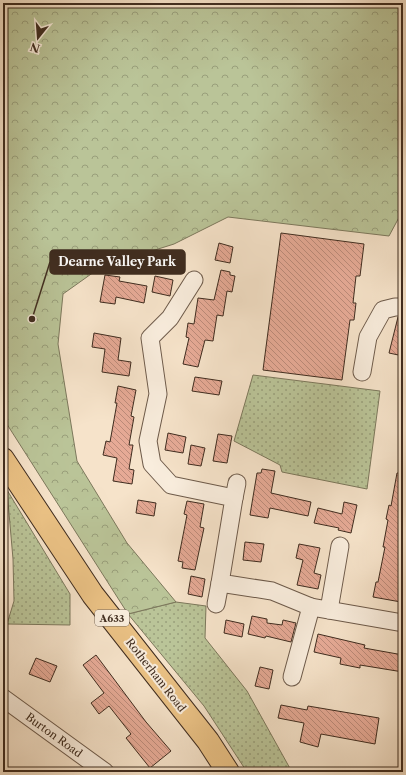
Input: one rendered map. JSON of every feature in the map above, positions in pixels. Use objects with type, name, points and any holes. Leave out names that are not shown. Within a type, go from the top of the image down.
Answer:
[{"type":"main road","name":"Rotherham Road","points":[[3,460],[93,595],[208,741],[228,772]]},
{"type":"street","points":[[194,280],[170,318],[150,338],[158,394],[148,441],[152,464],[171,485],[235,490],[216,604]]},
{"type":"street","points":[[362,372],[368,337],[383,310],[399,307]]},
{"type":"street","points":[[329,610],[340,546]]},
{"type":"street","points":[[220,583],[272,591],[311,607],[403,623]]},
{"type":"street","points":[[292,677],[311,607]]},
{"type":"street","name":"Burton Road","points":[[3,698],[105,772]]},
{"type":"green space","points":[[3,3],[403,3],[403,210],[389,236],[228,217],[174,244],[101,267],[63,294],[58,344],[77,461],[127,543],[176,602],[128,614],[3,418]]},
{"type":"green space","points":[[253,375],[380,391],[367,489],[282,472],[280,465],[234,441]]},
{"type":"green space","points":[[7,490],[70,594],[70,625],[7,624],[14,601],[13,559]]},
{"type":"green space","points":[[176,602],[206,606],[205,638],[247,691],[292,772],[247,772],[204,706],[128,614]]},
{"type":"building","points":[[281,233],[364,244],[360,276],[356,276],[353,303],[356,303],[354,320],[350,320],[342,380],[263,370]]},
{"type":"building","points":[[219,243],[233,247],[230,263],[215,260]]},
{"type":"building","points":[[221,270],[230,272],[230,275],[235,276],[232,292],[227,291],[223,316],[217,315],[213,341],[205,340],[198,367],[183,364],[189,338],[186,337],[188,323],[194,324],[198,298],[214,300]]},
{"type":"building","points":[[105,275],[120,277],[119,281],[147,286],[144,303],[116,297],[115,304],[100,302]]},
{"type":"building","points":[[155,276],[173,280],[170,296],[152,292]]},
{"type":"building","points":[[398,317],[403,317],[403,356],[389,353]]},
{"type":"building","points":[[94,333],[121,338],[118,360],[131,362],[129,376],[102,372],[105,349],[92,347]]},
{"type":"building","points":[[195,377],[222,381],[219,395],[192,391]]},
{"type":"building","points":[[118,386],[136,390],[131,416],[134,417],[129,445],[133,445],[129,469],[134,470],[132,484],[113,481],[117,458],[103,455],[106,441],[110,442],[117,403],[115,403]]},
{"type":"building","points":[[168,433],[186,437],[183,453],[165,450]]},
{"type":"building","points":[[218,434],[232,436],[227,463],[213,461]]},
{"type":"building","points":[[191,445],[205,448],[201,466],[188,464]]},
{"type":"building","points":[[262,469],[275,471],[271,493],[311,502],[308,516],[270,508],[268,518],[250,515],[257,473],[261,473]]},
{"type":"building","points":[[397,473],[403,473],[403,589],[401,602],[373,597],[376,582],[378,582],[385,547],[383,547],[388,520],[386,519],[389,505],[391,506]]},
{"type":"building","points":[[138,500],[156,503],[154,516],[136,513]]},
{"type":"building","points":[[187,501],[204,504],[200,527],[204,528],[195,570],[182,568],[183,562],[178,561],[187,515],[184,514]]},
{"type":"building","points":[[344,502],[357,505],[351,533],[338,530],[339,528],[314,523],[318,508],[342,514]]},
{"type":"building","points":[[245,542],[264,544],[261,562],[243,560]]},
{"type":"building","points":[[299,544],[320,548],[314,573],[321,575],[318,589],[297,585],[303,560],[296,558]]},
{"type":"building","points":[[191,576],[205,579],[202,597],[188,594]]},
{"type":"building","points":[[252,616],[267,619],[267,623],[282,625],[283,620],[296,623],[291,642],[266,636],[265,638],[248,634]]},
{"type":"building","points":[[226,620],[244,624],[242,637],[224,633]]},
{"type":"building","points":[[318,634],[365,645],[364,648],[403,655],[403,672],[360,665],[360,668],[340,664],[341,658],[314,652]]},
{"type":"building","points":[[96,655],[146,722],[171,751],[150,768],[126,738],[131,734],[109,706],[99,714],[91,703],[104,693],[83,665]]},
{"type":"building","points":[[36,658],[57,666],[50,682],[29,674]]},
{"type":"building","points":[[260,667],[273,670],[269,689],[255,686]]},
{"type":"building","points":[[281,705],[307,710],[308,706],[379,718],[375,744],[321,734],[318,747],[300,742],[304,723],[278,718]]},
{"type":"place","name":"Dearne Valley Park","points":[[32,319]]}]
